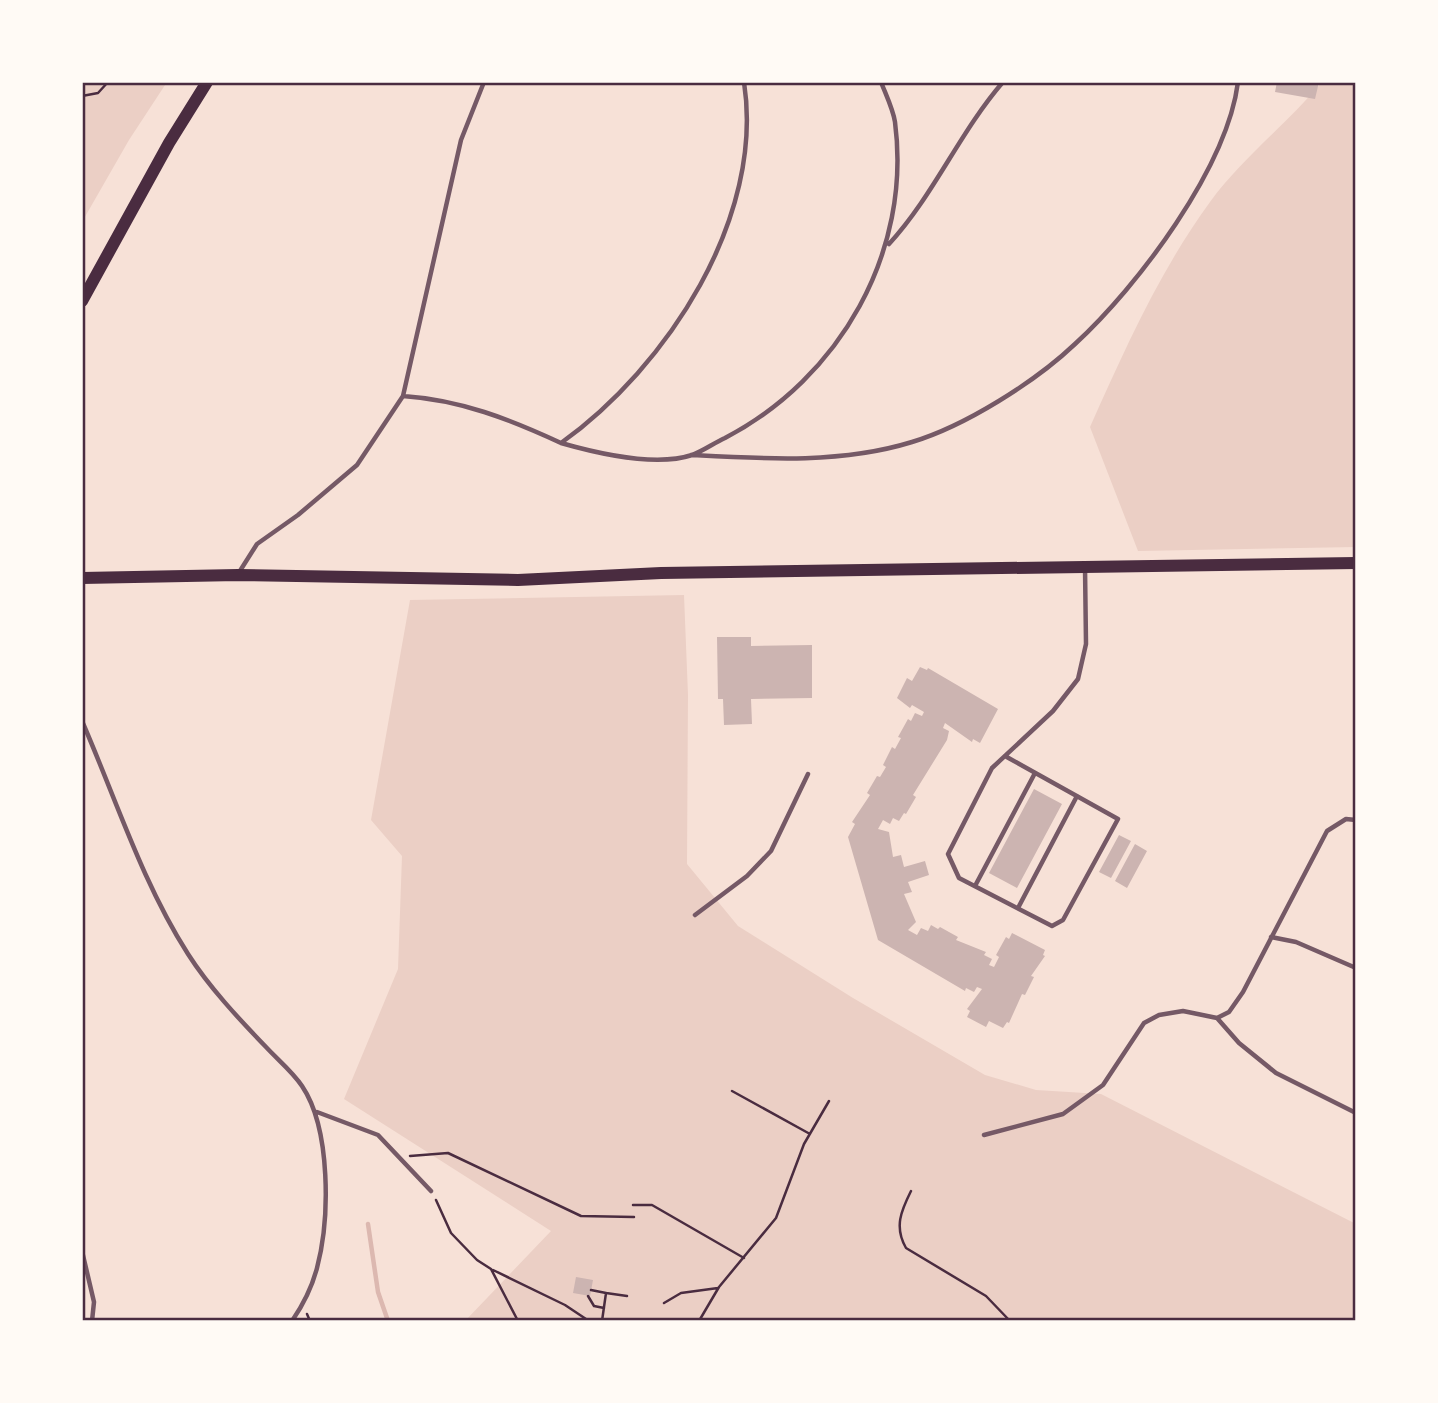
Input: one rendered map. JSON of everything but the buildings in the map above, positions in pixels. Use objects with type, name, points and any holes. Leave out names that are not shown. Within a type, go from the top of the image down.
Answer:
[{"type":"main road","points":[[82,301],[169,143],[207,82]]},
{"type":"main road","points":[[82,578],[238,575],[518,580],[661,573],[1356,563]]},
{"type":"lane","points":[[238,575],[257,544],[298,515],[357,465],[403,396],[461,140],[484,82]]},
{"type":"lane","points":[[561,443],[620,396],[645,367],[691,299],[713,256],[738,190],[745,145],[744,82]]},
{"type":"lane","points":[[691,455],[758,421],[811,375],[847,327],[870,287],[888,245],[897,159],[895,119],[881,82]]},
{"type":"lane","points":[[888,245],[916,214],[981,107],[1003,82]]},
{"type":"lane","points":[[403,396],[466,404],[511,419],[561,443],[598,454],[657,458],[691,455],[770,459],[841,456],[912,442],[967,420],[1016,388],[1074,345],[1121,294],[1184,213],[1211,165],[1238,82]]},
{"type":"lane","points":[[1005,756],[1118,819],[1063,920],[1052,926],[959,878],[948,854],[992,768],[1005,756],[1053,712],[1078,679],[1086,645],[1084,566]]},
{"type":"lane","points":[[82,721],[145,878],[188,954],[251,1031],[302,1085],[316,1111],[324,1161],[323,1226],[317,1268],[303,1305],[292,1321]]},
{"type":"lane","points":[[975,886],[1035,773]]},
{"type":"lane","points":[[695,915],[747,876],[771,851],[808,774]]},
{"type":"lane","points":[[1018,908],[1077,796]]},
{"type":"lane","points":[[1217,1018],[1229,1012],[1243,992],[1327,831],[1346,819],[1356,820]]},
{"type":"lane","points":[[1271,937],[1296,942],[1356,968]]},
{"type":"lane","points":[[984,1135],[1063,1114],[1103,1085],[1144,1023],[1159,1015],[1183,1011],[1217,1018],[1239,1043],[1276,1073],[1356,1113]]},
{"type":"lane","points":[[316,1111],[378,1136],[431,1191]]},
{"type":"lane","points":[[82,1251],[94,1302],[92,1321]]},
{"type":"path","points":[[82,96],[98,93],[108,82]]},
{"type":"path","points":[[732,1091],[810,1134]]},
{"type":"path","points":[[676,1320],[698,1321],[718,1289],[776,1218],[810,1134],[829,1101]]},
{"type":"path","points":[[400,1157],[448,1153],[580,1216],[634,1217]]},
{"type":"path","points":[[431,1191],[451,1233],[477,1260],[565,1305],[589,1321]]},
{"type":"path","points":[[911,1191],[899,1221],[906,1248],[986,1296],[1010,1321]]},
{"type":"path","points":[[634,1205],[652,1205],[744,1258]]},
{"type":"path","points":[[491,1269],[518,1321]]},
{"type":"path","points":[[664,1303],[681,1293],[718,1289]]},
{"type":"path","points":[[591,1290],[627,1296]]},
{"type":"path","points":[[601,1321],[606,1293]]},
{"type":"path","points":[[588,1296],[594,1306],[604,1308]]},
{"type":"shaded area","points":[[82,82],[167,82],[129,140],[82,222]]},
{"type":"shaded area","points":[[1322,82],[1356,82],[1356,547],[1138,551],[1090,427],[1144,311],[1210,202],[1236,171]]},
{"type":"shaded area","points":[[684,595],[688,695],[687,864],[738,926],[853,998],[985,1075],[1036,1090],[1101,1094],[1356,1224],[1356,1321],[465,1321],[551,1231],[344,1099],[398,969],[402,856],[371,820],[410,600]]},
{"type":"waterway","points":[[368,1224],[378,1292],[388,1321]]}]
